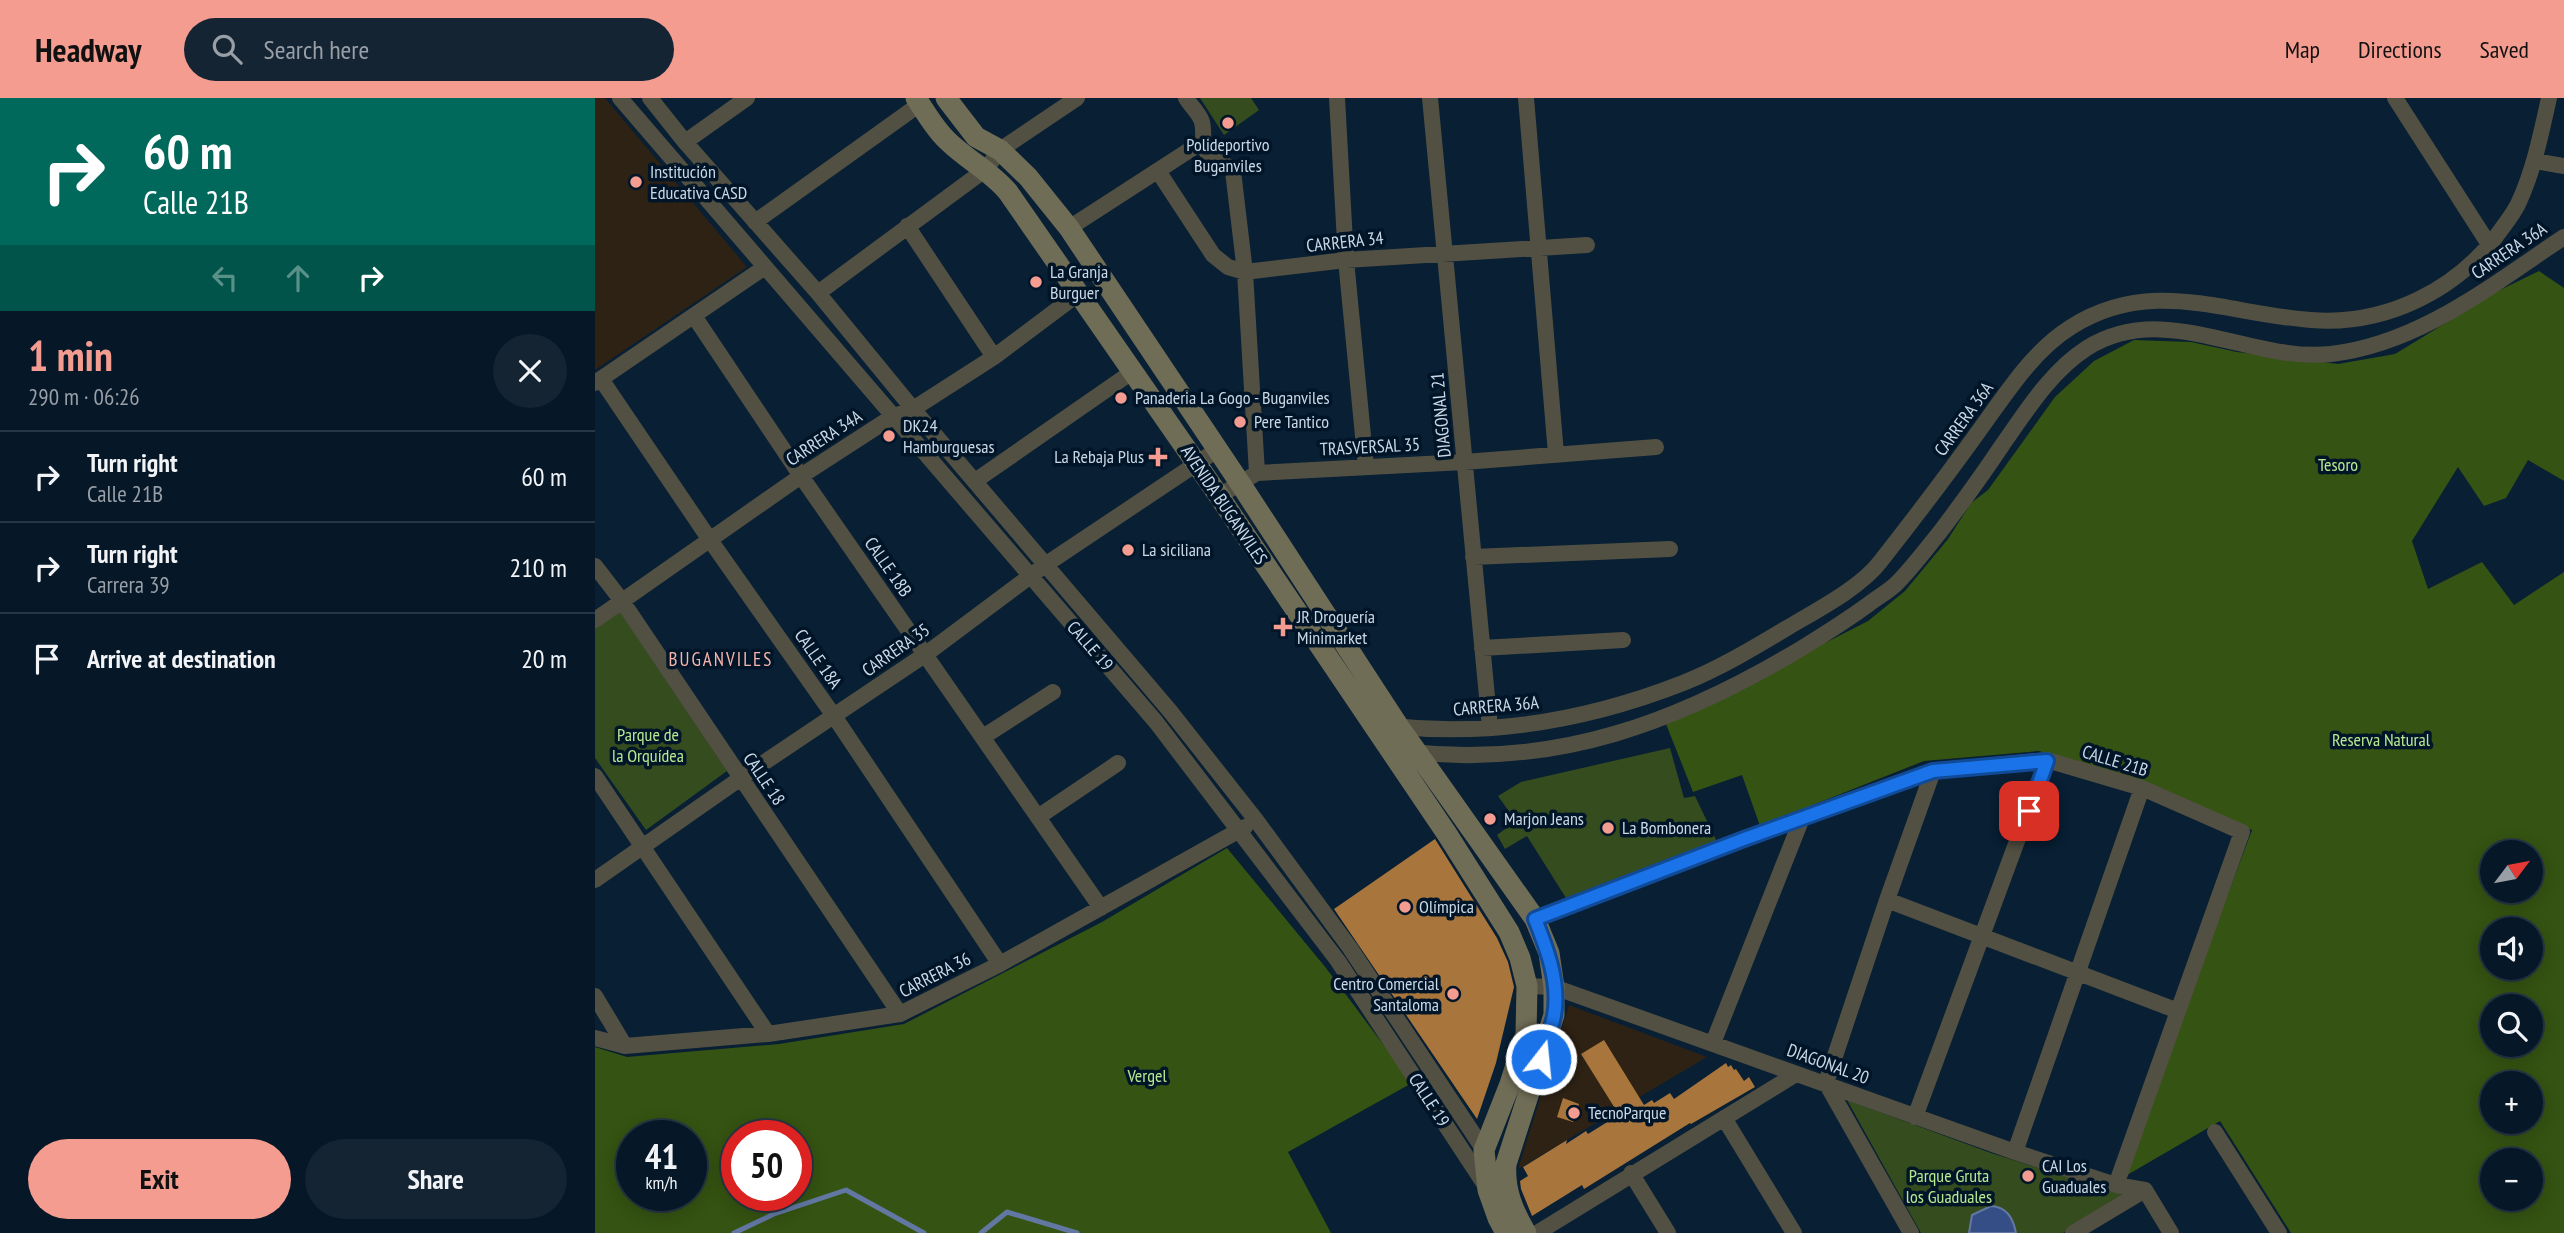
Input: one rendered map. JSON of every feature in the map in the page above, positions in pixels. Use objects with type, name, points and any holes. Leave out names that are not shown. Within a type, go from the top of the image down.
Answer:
[{"type":"main road","name":"AVENIDA BUGANVILES","points":[[946,98],[976,137],[1000,150],[1028,177],[1069,228],[1217,450],[1249,478],[1399,727],[1535,919],[1549,953],[1554,986],[1554,1015],[1497,1186]]},
{"type":"main road","name":"AVENIDA BUGANVILES","points":[[918,101],[942,135],[986,169],[1009,192],[1219,496],[1509,932],[1520,958],[1527,986],[1525,1034],[1510,1084],[1484,1150]]},
{"type":"main road","points":[[1484,1150],[1497,1186]]},
{"type":"main road","name":"CALLE 19","points":[[1497,1186],[1498,1218],[1506,1233]]},
{"type":"main road","name":"CALLE 19","points":[[1497,1186],[1526,1233]]},
{"type":"street","name":"CALLE 19","points":[[620,98],[1156,722],[1338,961],[1497,1186]]},
{"type":"street","name":"CALLE 19","points":[[650,98],[1170,711],[1256,820],[1350,948],[1484,1150]]},
{"type":"street","points":[[685,142],[747,98]]},
{"type":"street","points":[[1186,98],[1202,122],[1202,142],[1213,159],[1227,164],[1233,171],[1245,272],[1249,478]]},
{"type":"street","points":[[1337,98],[1346,260],[1366,467]]},
{"type":"street","name":"DIAGONAL 21","points":[[1430,98],[1490,728]]},
{"type":"street","points":[[1526,98],[1556,454]]},
{"type":"street","points":[[2395,98],[2490,246]]},
{"type":"street","points":[[2549,98],[2535,161],[2564,166]]},
{"type":"street","points":[[818,293],[986,169],[1000,150],[1073,99]]},
{"type":"street","points":[[755,222],[918,101]]},
{"type":"street","points":[[1069,228],[1202,142]]},
{"type":"street","name":"CARRERA 36A","points":[[1371,724],[1490,728],[1557,720],[1623,704],[1686,681],[1747,652],[1806,617],[1876,567],[2014,384],[2052,340],[2103,309],[2136,301],[2169,300],[2311,320],[2366,317],[2409,305],[2439,290],[2466,270],[2490,246],[2517,206],[2535,161]]},
{"type":"street","points":[[1158,171],[1213,254],[1228,267],[1245,272]]},
{"type":"street","points":[[907,226],[994,357]]},
{"type":"street","name":"CARRERA 36A","points":[[1389,749],[1468,755],[1566,746],[1661,720],[1706,702],[1750,679],[1837,627],[1895,585],[1940,531],[2040,392],[2063,368],[2088,348],[2119,334],[2139,329],[2166,329],[2209,335],[2287,353],[2327,354],[2367,348],[2406,335],[2441,316],[2484,291],[2564,237]]},
{"type":"street","name":"CARRERA 34","points":[[1245,272],[1445,252],[1587,245]]},
{"type":"street","points":[[598,381],[765,267]]},
{"type":"street","name":"CARRERA 34A","points":[[595,620],[800,475],[892,416],[913,409],[994,357],[1078,294]]},
{"type":"street","name":"CALLE 18B","points":[[694,316],[800,475],[1101,908]]},
{"type":"street","points":[[975,481],[1132,372]]},
{"type":"street","name":"CALLE 18A","points":[[598,381],[834,716],[1000,964]]},
{"type":"street","name":"TRASVERSAL 35","points":[[1219,496],[1249,478],[1656,447]]},
{"type":"street","name":"CARRERA 35","points":[[595,880],[926,654],[1045,565],[1217,450]]},
{"type":"street","points":[[1473,558],[1670,549]]},
{"type":"street","name":"CALLE 18","points":[[595,566],[622,601],[900,1014]]},
{"type":"street","points":[[1482,648],[1623,640]]},
{"type":"street","points":[[983,737],[1053,692]]},
{"type":"street","points":[[1915,1117],[2047,761]]},
{"type":"street","name":"CALLE 21B","points":[[1535,919],[1933,771],[2047,761],[2142,788],[2242,832],[2178,1012]]},
{"type":"street","points":[[1038,817],[1118,763]]},
{"type":"street","points":[[1911,1233],[1826,1083],[1933,771]]},
{"type":"street","points":[[595,776],[768,1034]]},
{"type":"street","points":[[2015,1153],[2142,788]]},
{"type":"street","points":[[1713,1043],[1802,818]]},
{"type":"street","name":"CARRERA 36","points":[[595,1038],[625,1046],[768,1034],[900,1014],[1000,964],[1256,820]]},
{"type":"street","points":[[1887,900],[2178,1012],[2116,1185]]},
{"type":"street","name":"DIAGONAL 20","points":[[1527,986],[1554,986],[2015,1153],[2116,1185],[2145,1190]]},
{"type":"street","points":[[595,996],[625,1046]]},
{"type":"street","points":[[1537,1233],[1631,1173],[1797,1074]]},
{"type":"street","points":[[1724,1118],[1794,1233]]},
{"type":"street","points":[[2215,1132],[2280,1233]]},
{"type":"street","points":[[1631,1173],[1668,1233]]},
{"type":"street","points":[[2073,1233],[2145,1190],[2171,1233]]},
{"type":"shaded area","name":"Institución Educativa CASD","points":[[595,98],[605,98],[747,267],[595,370]]},
{"type":"shaded area","name":"TecnoParque","points":[[1569,1005],[1707,1057],[1518,1169]]},
{"type":"green space","name":"Polideportivo Buganviles","points":[[1200,98],[1251,98],[1259,110],[1224,135]]},
{"type":"green space","name":"Reserva Natural","points":[[2539,271],[2564,288],[2564,481],[2528,460],[2506,498],[2484,506],[2458,467],[2412,541],[2428,589],[2482,562],[2514,605],[2564,572],[2564,1233],[2291,1233],[2220,1121],[2122,1178],[2252,830],[2141,784],[2039,751],[1924,761],[1760,826],[1742,775],[1693,792],[1666,724],[1868,621],[1905,591],[1948,539],[1971,503],[1988,490],[2055,397],[2094,361],[2134,340],[2191,342],[2237,352],[2338,364],[2395,354],[2498,291]]},
{"type":"green space","name":"Parque de la Orquídea","points":[[619,610],[727,771],[646,830],[595,758],[595,626]]},
{"type":"green space","name":"La Bombonera","points":[[1670,748],[1684,798],[1695,796],[1717,842],[1566,898],[1527,836],[1505,849],[1497,835],[1516,821],[1498,796],[1521,782]]},
{"type":"green space","name":"Vergel","points":[[1227,848],[1326,968],[1412,1083],[1288,1152],[1331,1233],[595,1233],[595,1047],[627,1057],[779,1044],[904,1024],[1102,922]]},
{"type":"green space","name":"Parque Gruta los Guaduales","points":[[1847,1100],[1991,1153],[2124,1195],[2063,1233],[1921,1233]]},
{"type":"water","points":[[1991,1206],[2008,1214],[2016,1233],[1969,1233],[1972,1215]]},
{"type":"building","name":"Centro Comercial Santaloma","points":[[1435,839],[1497,938],[1508,962],[1514,987],[1496,1063],[1477,1119],[1334,909]]},
{"type":"building","points":[[1604,1040],[1644,1105],[1652,1100],[1654,1103],[1670,1093],[1674,1099],[1726,1063],[1728,1067],[1731,1065],[1736,1069],[1744,1081],[1749,1077],[1755,1087],[1690,1123],[1584,1189],[1582,1185],[1532,1216],[1521,1189],[1520,1181],[1528,1176],[1523,1167],[1567,1140],[1566,1144],[1617,1116],[1621,1118],[1581,1054]]},
{"type":"building","points":[[1563,1098],[1579,1104],[1573,1122],[1557,1117]]},
{"type":"waterway","points":[[734,1233],[774,1214],[846,1190],[924,1233]]},
{"type":"waterway","points":[[981,1233],[1007,1212],[1077,1233]]},
{"type":"place","name":"Polideportivo Buganviles","points":[[1228,123]]},
{"type":"place","name":"Institución Educativa CASD","points":[[636,182]]},
{"type":"place","name":"La Granja Burguer","points":[[1036,282]]},
{"type":"place","name":"Panaderia La Gogo - Buganviles","points":[[1121,398]]},
{"type":"place","name":"Pere Tantico","points":[[1240,422]]},
{"type":"place","name":"DK24 Hamburguesas","points":[[889,436]]},
{"type":"place","name":"La Rebaja Plus","points":[[1158,457]]},
{"type":"place","name":"La siciliana","points":[[1128,550]]},
{"type":"place","name":"JR Droguería Minimarket","points":[[1283,627]]},
{"type":"place","name":"Marjon Jeans","points":[[1490,819]]},
{"type":"place","name":"La Bombonera","points":[[1608,828]]},
{"type":"place","name":"Olímpica","points":[[1405,907]]},
{"type":"place","name":"Centro Comercial Santaloma","points":[[1453,994]]},
{"type":"place","name":"TecnoParque","points":[[1574,1113]]},
{"type":"place","name":"CAI Los Guaduales","points":[[2028,1176]]},
{"type":"district","name":"BUGANVILES","points":[[721,659]]},
{"type":"route","points":[[1541,1059],[1554,1015],[1554,986],[1549,953],[1535,919],[1744,839],[1933,771],[2047,761],[2029,811]]},
{"type":"park label","name":"Tesoro","points":[[2338,465]]}]
